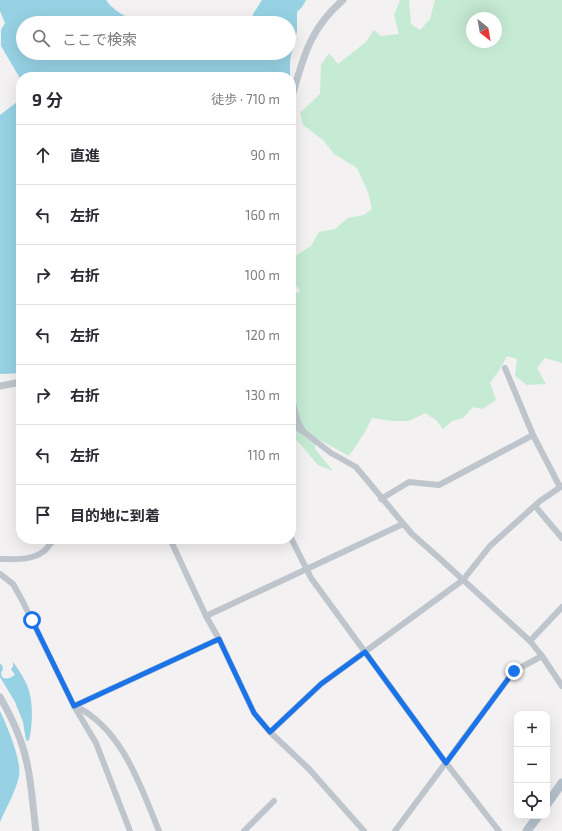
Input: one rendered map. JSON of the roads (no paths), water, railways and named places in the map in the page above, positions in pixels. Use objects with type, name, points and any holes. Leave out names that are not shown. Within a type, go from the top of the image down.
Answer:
[{"type":"main road","points":[[550,800],[562,783]]},
{"type":"main road","points":[[527,831],[536,819]]},
{"type":"street","points":[[296,83],[306,50],[313,36],[328,16],[343,0]]},
{"type":"street","points":[[270,732],[321,684],[463,580],[490,546],[540,500],[561,486],[533,435],[505,368]]},
{"type":"street","points":[[0,386],[16,383]]},
{"type":"street","points":[[296,415],[298,422],[304,432]]},
{"type":"street","points":[[296,427],[331,453],[356,467],[381,499],[412,534],[530,641],[562,686]]},
{"type":"street","points":[[381,499],[409,482],[439,485],[533,435]]},
{"type":"street","points":[[534,506],[562,538]]},
{"type":"street","points":[[206,616],[403,524]]},
{"type":"street","points":[[0,559],[26,558],[35,556],[44,552],[50,544]]},
{"type":"street","points":[[172,544],[254,713],[270,732],[309,769],[364,831]]},
{"type":"street","points":[[294,544],[306,569],[365,652],[446,763],[499,831]]},
{"type":"street","points":[[0,574],[13,584],[74,706],[96,743],[130,831]]},
{"type":"street","points":[[530,641],[562,607]]},
{"type":"street","points":[[74,706],[219,639]]},
{"type":"street","points":[[395,831],[514,671],[542,656]]},
{"type":"street","points":[[0,697],[21,740],[27,768],[36,831]]},
{"type":"street","points":[[74,706],[84,710],[107,731],[121,748],[136,775],[159,831]]},
{"type":"street","points":[[244,831],[274,801]]},
{"type":"water","points":[[0,0],[106,0],[116,11],[125,16],[16,16],[16,60],[290,60],[290,72],[16,72],[1,46],[1,30],[5,23],[0,11]]},
{"type":"water","points":[[262,0],[306,0],[297,12],[296,35],[296,16],[253,16],[253,14]]},
{"type":"water","points":[[16,103],[16,373],[0,374],[0,115]]},
{"type":"water","points":[[13,662],[24,678],[30,695],[32,719],[29,741],[26,740],[23,722],[15,702],[0,677],[0,664],[2,665],[3,669],[1,673],[2,677],[8,678],[15,675],[11,669],[13,667]]},
{"type":"water","points":[[0,711],[16,752],[19,776],[16,788],[0,822]]}]
